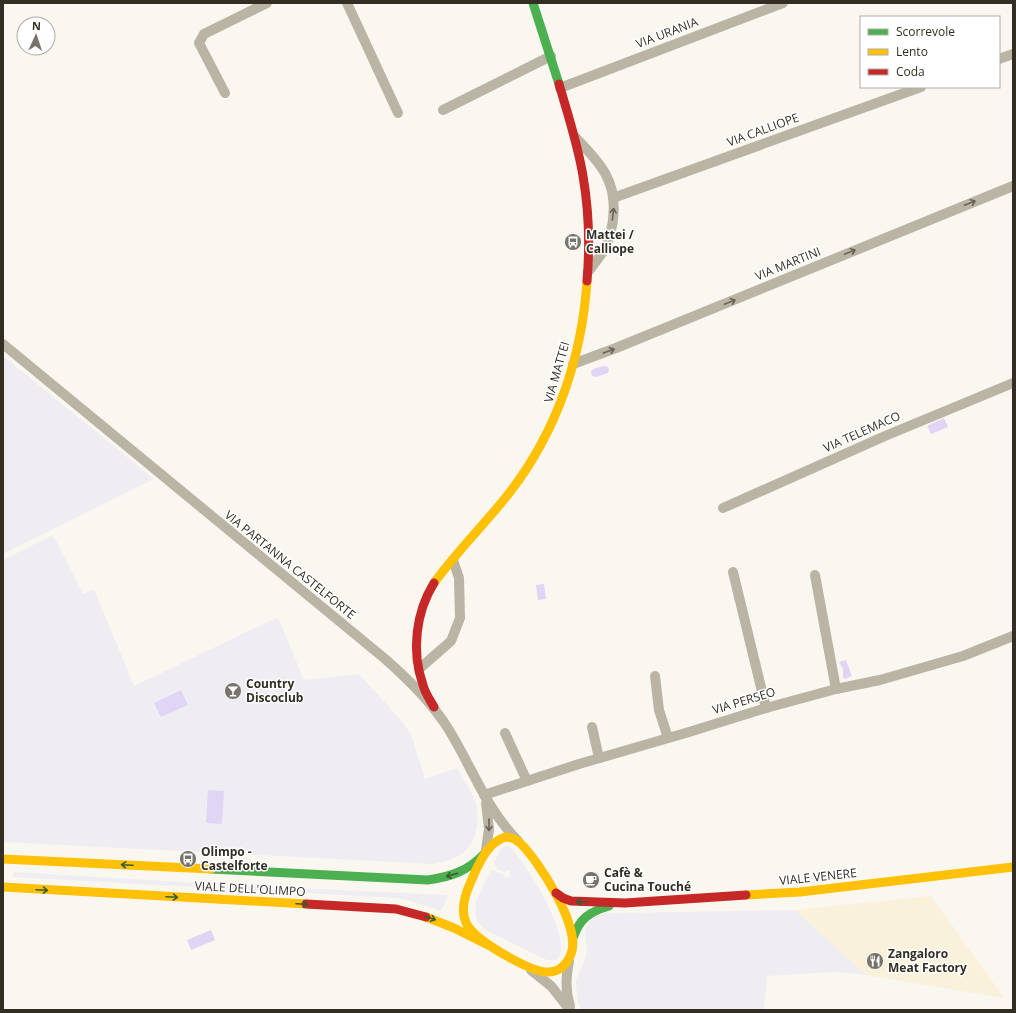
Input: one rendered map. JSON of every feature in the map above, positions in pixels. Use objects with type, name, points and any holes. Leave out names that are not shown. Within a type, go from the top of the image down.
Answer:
[{"type":"street","points":[[225,93],[199,43],[204,34],[267,3]]},
{"type":"street","points":[[347,3],[398,113]]},
{"type":"street","name":"VIA MATTEI","points":[[434,707],[422,683],[419,669],[417,631],[424,600],[442,573],[503,501],[541,447],[556,416],[573,364],[582,321],[589,236],[587,205],[582,169],[575,136],[551,56],[533,3]]},
{"type":"street","name":"VIA URANIA","points":[[560,88],[783,3]]},
{"type":"street","points":[[1000,59],[1013,54]]},
{"type":"street","points":[[443,110],[551,56]]},
{"type":"street","name":"VIA CALLIOPE","points":[[613,198],[918,88]]},
{"type":"street","points":[[575,136],[606,176],[613,198],[613,214],[609,236],[604,250],[587,274]]},
{"type":"street","name":"VIA MARTINI","points":[[573,364],[616,348],[1013,186]]},
{"type":"street","name":"VIA PARTANNA CASTELFORTE","points":[[3,344],[384,658],[418,690],[434,707],[459,746],[484,795],[496,814],[519,842]]},
{"type":"street","name":"VIA TELEMACO","points":[[723,508],[885,436],[1013,383]]},
{"type":"street","points":[[419,669],[451,641],[460,618],[459,578],[453,560]]},
{"type":"street","points":[[733,572],[766,708]]},
{"type":"street","points":[[815,575],[836,690]]},
{"type":"street","name":"VIA PERSEO","points":[[484,795],[599,758],[766,708],[880,680],[963,656],[1013,636]]},
{"type":"street","points":[[655,676],[659,710],[668,738]]},
{"type":"street","points":[[592,727],[599,758]]},
{"type":"street","points":[[505,733],[527,781]]},
{"type":"street","points":[[484,795],[489,823],[488,840],[484,854],[466,895],[464,914],[470,929],[488,945],[518,961],[546,972],[557,970],[569,961]]},
{"type":"street","points":[[484,854],[490,845],[501,838],[509,837],[519,842],[536,863],[556,893],[566,913],[573,938],[573,949],[566,976],[566,990],[571,1010]]},
{"type":"street","name":"VIALE DELL'OLIMPO","points":[[3,858],[412,880],[442,878],[462,872],[469,868],[484,854]]},
{"type":"street","name":"VIALE VENERE","points":[[556,893],[571,901],[625,903],[800,892],[1013,867]]},
{"type":"street","name":"VIALE DELL'OLIMPO","points":[[3,887],[396,909],[438,920],[488,945]]},
{"type":"street","name":"VIALE VENERE","points":[[573,938],[578,925],[586,915],[598,909],[625,903]]},
{"type":"street","points":[[518,961],[551,986],[571,1010]]},
{"type":"shaded area","points":[[3,356],[154,479],[3,554]]},
{"type":"shaded area","points":[[603,366],[608,367],[608,373],[596,377],[592,376],[591,372],[593,369]]},
{"type":"shaded area","points":[[944,418],[948,427],[931,434],[927,426]]},
{"type":"shaded area","points":[[53,535],[83,594],[94,589],[134,686],[278,617],[304,680],[359,674],[399,718],[411,734],[425,779],[457,768],[468,786],[476,804],[478,815],[475,835],[467,849],[456,858],[441,863],[432,864],[3,842],[3,560]]},
{"type":"shaded area","points":[[544,584],[546,599],[538,600],[536,585]]},
{"type":"shaded area","points":[[846,660],[852,676],[845,679],[843,678],[843,669],[839,662]]},
{"type":"shaded area","points":[[181,690],[188,705],[161,717],[154,703]]},
{"type":"shaded area","points":[[208,790],[224,791],[222,824],[206,823]]},
{"type":"shaded area","points":[[505,846],[509,846],[526,867],[555,921],[560,938],[561,951],[556,960],[547,960],[487,931],[477,921],[475,910],[476,901],[491,870],[504,875],[505,878],[511,876],[509,870],[504,872],[497,869],[494,863],[500,850]]},
{"type":"shaded area","points":[[13,872],[251,886],[251,890],[13,877]]},
{"type":"shaded area","points":[[255,886],[448,896],[441,911],[407,900],[394,898],[255,890]]},
{"type":"shaded area","points":[[931,896],[1004,998],[866,975],[795,910]]},
{"type":"shaded area","points":[[795,910],[866,975],[835,972],[767,976],[764,1010],[581,1010],[578,1002],[576,980],[587,952],[585,930],[593,919],[600,915],[614,913]]},
{"type":"shaded area","points":[[211,930],[215,940],[191,950],[187,940]]},
{"type":"traffic: fast","points":[[533,3],[559,84]]},
{"type":"traffic: fast","points":[[211,869],[428,880],[451,875],[465,869],[484,854]]},
{"type":"traffic: fast","points":[[573,938],[579,925],[586,917],[591,913],[609,906]]},
{"type":"traffic: slow","points":[[434,583],[510,492],[527,469],[541,444],[554,418],[573,365],[584,309],[587,281]]},
{"type":"traffic: slow","points":[[505,837],[519,842],[537,863],[547,878],[564,912],[573,942],[569,958],[565,964],[557,970],[550,972],[542,971],[520,963],[496,950],[477,936],[467,925],[463,910],[469,886],[484,855],[491,846],[505,837]]},
{"type":"traffic: slow","points":[[3,859],[211,869]]},
{"type":"traffic: slow","points":[[746,895],[800,892],[1013,867]]},
{"type":"traffic: slow","points":[[3,887],[306,904]]},
{"type":"traffic: slow","points":[[426,917],[454,928],[488,945]]},
{"type":"traffic: jam","points":[[559,84],[576,141],[587,202],[587,281]]},
{"type":"traffic: jam","points":[[434,583],[423,606],[419,619],[416,645],[419,672],[425,691],[434,707]]},
{"type":"traffic: jam","points":[[556,893],[571,901],[625,903],[746,895]]},
{"type":"traffic: jam","points":[[306,904],[396,909],[426,917]]},
{"type":"place","name":"Mattei / Calliope","points":[[573,242]]},
{"type":"place","name":"Country Discoclub","points":[[233,691]]},
{"type":"place","name":"Olimpo - Castelforte","points":[[188,859]]},
{"type":"place","name":"Cafè & Cucina Touché","points":[[591,880]]},
{"type":"place","name":"Zangaloro Meat Factory","points":[[875,961]]}]
